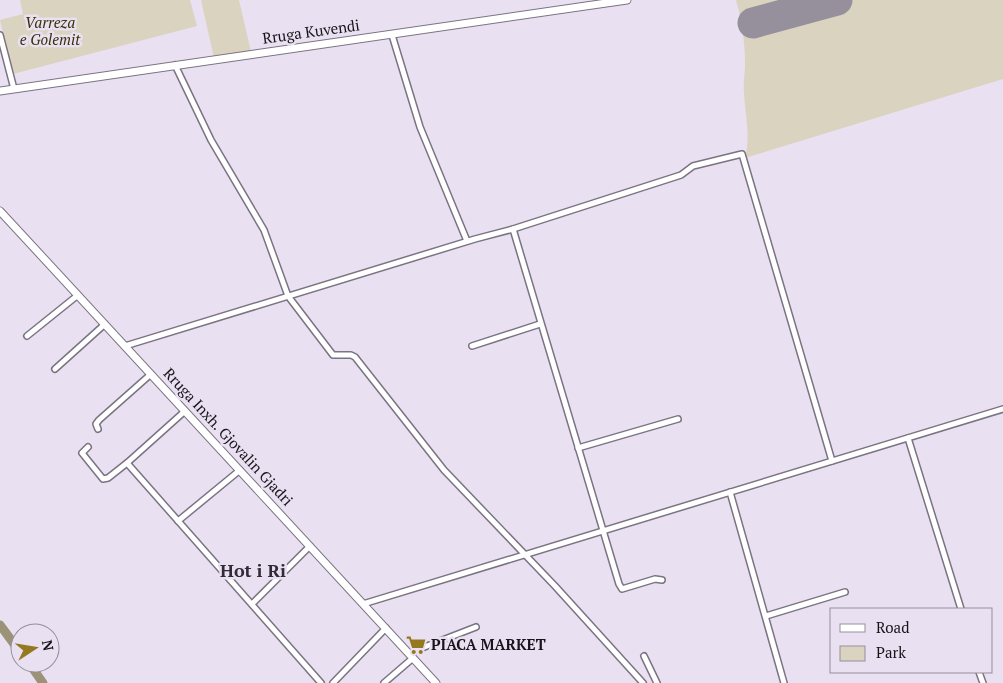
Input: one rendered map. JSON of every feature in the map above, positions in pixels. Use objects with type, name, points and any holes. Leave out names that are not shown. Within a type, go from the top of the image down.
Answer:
[{"type":"main road","name":"Rruga Kuvendi","points":[[0,91],[627,0]]},
{"type":"main road","name":"Rruga Inxh. Gjovalin Gjadri","points":[[0,210],[436,683]]},
{"type":"street","points":[[0,35],[14,89]]},
{"type":"street","points":[[392,35],[420,127],[467,241]]},
{"type":"street","points":[[175,65],[211,140],[264,230],[288,296],[333,355],[351,354],[355,357],[444,470],[643,683]]},
{"type":"street","points":[[125,346],[467,241],[513,229],[681,175],[693,166],[742,154],[832,461]]},
{"type":"street","points":[[513,229],[602,530],[622,589],[655,579],[662,580]]},
{"type":"street","points":[[27,336],[78,295]]},
{"type":"street","points":[[55,369],[105,324]]},
{"type":"street","points":[[472,346],[540,324]]},
{"type":"street","points":[[98,429],[96,424],[99,420],[151,374]]},
{"type":"street","points":[[363,604],[1003,409]]},
{"type":"street","points":[[88,447],[82,453],[103,479],[108,478],[185,411]]},
{"type":"street","points":[[578,448],[678,419]]},
{"type":"street","points":[[908,438],[960,608]]},
{"type":"street","points":[[127,463],[321,683]]},
{"type":"street","points":[[178,521],[240,470]]},
{"type":"street","points":[[730,492],[784,683]]},
{"type":"street","points":[[252,604],[310,546]]},
{"type":"street","points":[[766,616],[845,592]]},
{"type":"street","points":[[384,683],[411,655],[476,627]]},
{"type":"street","points":[[333,683],[386,628]]},
{"type":"street","points":[[644,656],[658,683]]},
{"type":"green space","name":"Varreza e Golemit","points":[[20,0],[190,0],[197,26],[13,74],[0,20],[23,14]]},
{"type":"green space","points":[[201,0],[239,0],[251,52],[214,58]]},
{"type":"green space","points":[[736,0],[1003,0],[1003,79],[745,158],[748,133],[744,89],[745,65],[741,24]]},
{"type":"waterway","points":[[0,625],[10,638]]},
{"type":"waterway","points":[[36,673],[43,683]]},
{"type":"runway","points":[[753,23],[837,0]]},
{"type":"place","name":"PIACA MARKET","points":[[416,645]]},
{"type":"district","name":"Hot i Ri","points":[[253,571]]}]
